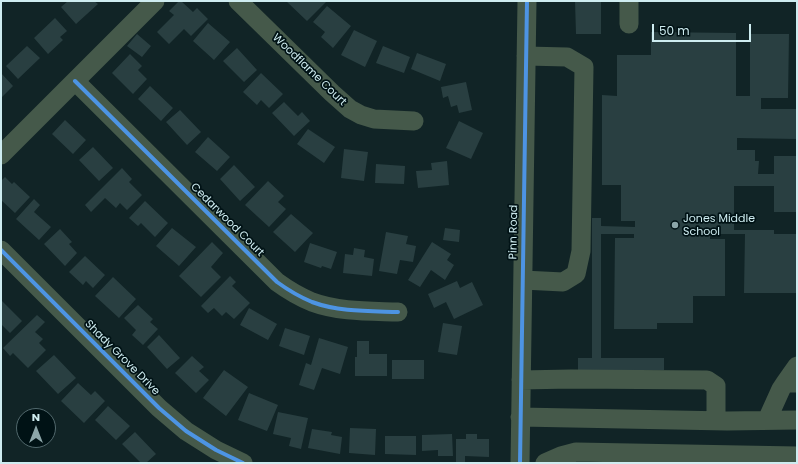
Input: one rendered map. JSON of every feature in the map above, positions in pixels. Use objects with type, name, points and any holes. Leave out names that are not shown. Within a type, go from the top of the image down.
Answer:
[{"type":"street","points":[[1,155],[156,1]]},
{"type":"street","name":"Woodflame Court","points":[[238,1],[350,109],[361,115],[374,119],[414,121]]},
{"type":"street","name":"Pinn Road","points":[[520,463],[527,1]]},
{"type":"street","points":[[628,24],[629,1]]},
{"type":"street","points":[[523,280],[563,282],[576,274],[581,251],[584,67],[567,57],[526,56]]},
{"type":"street","name":"Cedarwood Court","points":[[75,81],[277,282],[300,297],[325,306],[338,309],[398,312]]},
{"type":"street","name":"Shady Grove Drive","points":[[1,250],[159,408],[186,431],[216,450],[242,463]]},
{"type":"street","points":[[767,420],[782,389],[791,383],[797,366]]},
{"type":"street","points":[[521,380],[707,380],[716,386],[716,421]]},
{"type":"street","points":[[520,417],[716,421],[797,420]]},
{"type":"street","points":[[545,463],[561,456],[576,452],[797,456]]},
{"type":"building","points":[[68,1],[94,1],[98,4],[76,24],[61,7]]},
{"type":"building","points":[[179,1],[181,1],[193,12],[197,8],[208,19],[191,36],[184,29],[169,44],[157,32],[174,15],[169,11]]},
{"type":"building","points":[[286,1],[324,1],[326,2],[307,21]]},
{"type":"building","points":[[575,1],[601,1],[601,34],[576,34]]},
{"type":"building","points":[[327,6],[351,26],[333,48],[321,37],[325,32],[313,22]]},
{"type":"building","points":[[55,18],[67,31],[60,37],[63,40],[48,54],[34,38]]},
{"type":"building","points":[[208,23],[230,42],[214,60],[193,41]]},
{"type":"building","points":[[354,30],[377,41],[365,67],[341,55]]},
{"type":"building","points":[[651,32],[736,33],[736,96],[750,96],[750,34],[789,34],[788,98],[761,98],[761,109],[797,109],[797,139],[737,138],[737,150],[755,150],[755,161],[759,161],[758,174],[774,174],[774,156],[797,156],[797,212],[774,212],[774,186],[734,186],[734,230],[774,230],[774,234],[797,234],[797,293],[744,293],[745,234],[710,234],[710,239],[725,239],[725,296],[693,296],[693,323],[657,323],[657,329],[614,329],[615,238],[634,238],[634,234],[601,234],[601,358],[664,358],[664,370],[578,370],[578,358],[592,358],[592,218],[601,218],[601,226],[635,227],[635,221],[621,221],[621,185],[602,185],[602,95],[617,96],[617,55],[651,55]]},
{"type":"building","points":[[137,34],[151,46],[142,57],[127,46]]},
{"type":"building","points":[[27,46],[40,58],[18,79],[6,66]]},
{"type":"building","points":[[383,46],[410,57],[404,73],[376,63]]},
{"type":"building","points":[[237,48],[257,70],[244,82],[223,61]]},
{"type":"building","points":[[417,53],[446,64],[440,81],[411,69]]},
{"type":"building","points":[[130,54],[142,66],[138,70],[147,79],[133,94],[112,73]]},
{"type":"building","points":[[1,73],[13,86],[1,98]]},
{"type":"building","points":[[261,73],[283,94],[269,108],[261,100],[257,105],[243,92]]},
{"type":"building","points":[[466,82],[472,110],[459,113],[457,105],[451,107],[448,96],[443,98],[441,87]]},
{"type":"building","points":[[150,86],[173,108],[161,121],[138,99]]},
{"type":"building","points":[[284,102],[298,116],[302,112],[310,121],[294,136],[272,113]]},
{"type":"building","points":[[180,110],[201,132],[187,145],[166,122]]},
{"type":"building","points":[[65,120],[86,140],[73,154],[52,134]]},
{"type":"building","points":[[459,121],[483,133],[471,159],[446,148]]},
{"type":"building","points":[[308,129],[335,147],[324,163],[297,144]]},
{"type":"building","points":[[208,137],[230,157],[217,171],[195,152]]},
{"type":"building","points":[[93,147],[113,168],[99,181],[79,160]]},
{"type":"building","points":[[344,149],[368,152],[364,181],[341,178]]},
{"type":"building","points":[[447,161],[449,185],[418,188],[416,171],[432,170],[431,163]]},
{"type":"building","points":[[376,164],[405,166],[404,184],[375,183]]},
{"type":"building","points":[[234,165],[255,187],[240,201],[220,179]]},
{"type":"building","points":[[122,168],[132,179],[129,182],[142,195],[127,210],[120,203],[116,208],[105,198],[91,212],[85,205]]},
{"type":"building","points":[[5,177],[12,184],[14,182],[30,197],[15,213],[1,200],[1,181]]},
{"type":"building","points":[[268,181],[284,196],[278,202],[286,209],[269,227],[245,205]]},
{"type":"building","points":[[34,199],[40,205],[34,212],[51,227],[39,240],[16,219]]},
{"type":"building","points":[[145,201],[168,223],[155,237],[141,223],[138,226],[129,218]]},
{"type":"building","points":[[291,214],[313,233],[295,252],[273,232]]},
{"type":"building","points":[[172,228],[196,247],[179,266],[156,246]]},
{"type":"building","points":[[445,228],[460,230],[459,242],[443,240]]},
{"type":"building","points":[[60,229],[72,242],[69,244],[77,253],[65,266],[44,244]]},
{"type":"building","points":[[386,232],[408,236],[406,244],[416,246],[413,262],[400,260],[397,274],[379,271]]},
{"type":"building","points":[[212,242],[223,253],[211,267],[221,277],[201,297],[179,276]]},
{"type":"building","points":[[432,242],[451,254],[447,260],[454,265],[445,280],[431,270],[420,287],[408,280]]},
{"type":"building","points":[[310,243],[337,252],[331,269],[322,266],[321,268],[304,262]]},
{"type":"building","points":[[354,248],[365,250],[364,257],[374,259],[372,276],[343,273],[345,254],[353,255]]},
{"type":"building","points":[[85,256],[105,275],[93,288],[86,281],[83,285],[69,272]]},
{"type":"building","points":[[230,276],[236,282],[232,286],[250,303],[234,319],[226,312],[222,316],[214,308],[208,313],[201,306]]},
{"type":"building","points":[[113,277],[136,299],[119,318],[95,296]]},
{"type":"building","points":[[457,281],[460,288],[472,282],[483,305],[454,319],[446,302],[434,308],[428,294]]},
{"type":"building","points":[[1,300],[22,321],[10,333],[1,324]]},
{"type":"building","points":[[138,305],[153,319],[150,322],[158,329],[143,345],[132,335],[136,330],[124,318]]},
{"type":"building","points":[[249,308],[277,324],[268,340],[240,325]]},
{"type":"building","points":[[37,315],[45,322],[35,332],[43,339],[39,343],[46,350],[28,368],[13,353],[10,356],[3,348]]},
{"type":"building","points":[[443,323],[462,326],[457,355],[438,352]]},
{"type":"building","points":[[285,328],[310,336],[304,355],[279,346]]},
{"type":"building","points":[[159,335],[180,358],[167,369],[147,347]]},
{"type":"building","points":[[319,338],[348,347],[340,374],[322,368],[314,390],[299,385],[306,363],[311,365]]},
{"type":"building","points":[[357,341],[369,341],[369,354],[387,354],[387,376],[355,376]]},
{"type":"building","points":[[54,355],[76,378],[58,394],[36,371]]},
{"type":"building","points":[[192,356],[204,367],[199,371],[209,380],[196,393],[175,373]]},
{"type":"building","points":[[392,360],[424,360],[424,379],[392,379]]},
{"type":"building","points":[[224,370],[248,387],[226,416],[203,398]]},
{"type":"building","points":[[78,383],[91,395],[95,391],[105,401],[84,423],[61,401]]},
{"type":"building","points":[[249,393],[278,405],[267,431],[238,420]]},
{"type":"building","points":[[108,406],[130,426],[116,440],[95,420]]},
{"type":"building","points":[[278,412],[308,418],[301,449],[289,446],[291,438],[273,434]]},
{"type":"building","points":[[350,428],[376,429],[375,455],[349,453]]},
{"type":"building","points":[[312,429],[332,432],[331,435],[342,437],[340,454],[308,448]]},
{"type":"building","points":[[135,432],[156,454],[146,463],[141,463],[122,444]]},
{"type":"building","points":[[452,434],[453,456],[438,456],[438,450],[422,451],[422,435]]},
{"type":"building","points":[[466,434],[477,434],[477,439],[489,439],[489,457],[465,456],[465,463],[456,463],[456,439],[466,439]]},
{"type":"building","points":[[385,436],[416,436],[416,455],[385,454]]},
{"type":"cycle path","points":[[520,463],[527,1]]},
{"type":"cycle path","points":[[75,81],[277,282],[303,298],[333,308],[398,312]]},
{"type":"cycle path","points":[[1,250],[159,408],[186,431],[216,450],[243,463]]},
{"type":"place","name":"Jones Middle School","points":[[675,225]]}]
